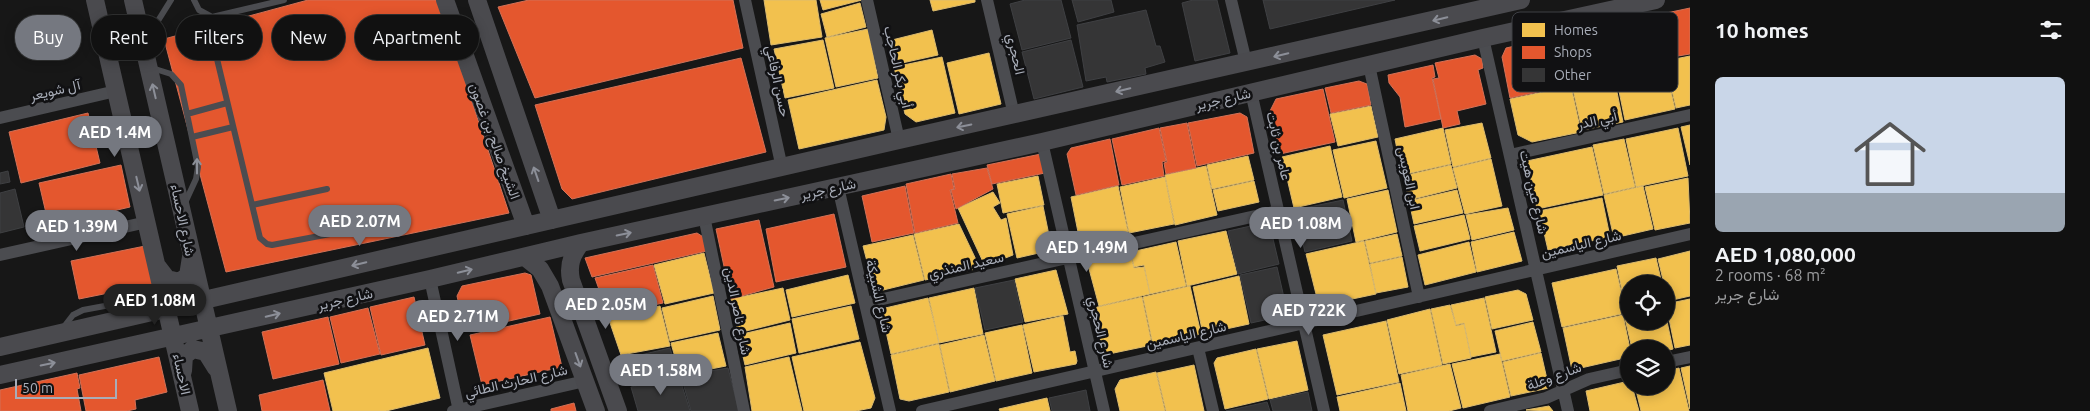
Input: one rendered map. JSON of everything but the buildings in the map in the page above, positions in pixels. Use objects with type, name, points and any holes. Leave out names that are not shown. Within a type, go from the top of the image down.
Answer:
[{"type":"main road","points":[[95,0],[174,337]]},
{"type":"main road","name":"شارع الاحساء","points":[[133,0],[136,15]]},
{"type":"main road","points":[[446,4],[455,13],[465,11],[471,7],[475,0]]},
{"type":"main road","name":"الشيخ صالح بن غصون","points":[[475,0],[485,24],[552,220]]},
{"type":"main road","points":[[0,347],[1246,62],[1475,5],[1522,0]]},
{"type":"main road","name":"شارع جرير","points":[[1601,12],[1656,0]]},
{"type":"main road","points":[[479,20],[485,24]]},
{"type":"main road","name":"شارع جرير","points":[[0,375],[430,280],[525,256],[1042,142],[1512,32]]},
{"type":"main road","name":"شارع الاحساء","points":[[146,60],[228,411]]},
{"type":"main road","name":"الشيخ صالح بن غصون","points":[[466,60],[526,226]]},
{"type":"main road","points":[[581,244],[576,249],[570,264],[573,285],[618,411]]},
{"type":"main road","points":[[525,256],[540,269],[552,292],[596,411]]},
{"type":"main road","points":[[157,265],[167,279],[180,282],[188,276],[191,257]]},
{"type":"main road","points":[[552,292],[561,298],[567,298],[573,285]]},
{"type":"main road","points":[[234,292],[218,302],[216,315],[223,323],[241,322]]},
{"type":"main road","points":[[562,317],[565,306],[571,304],[582,312]]},
{"type":"main road","points":[[132,317],[150,317],[156,325],[153,338],[138,345]]},
{"type":"main road","name":"الاحساء","points":[[174,337],[190,411]]},
{"type":"main road","points":[[183,379],[184,356],[193,349],[206,352],[219,372]]},
{"type":"street","name":"حسن الرفاعي","points":[[745,0],[782,168]]},
{"type":"street","name":"أبي بكر الحاجب","points":[[867,0],[899,140]]},
{"type":"street","name":"الحجري","points":[[987,0],[1014,115]]},
{"type":"street","points":[[1231,0],[1246,62]]},
{"type":"street","name":"شارع عين هيت","points":[[1483,38],[1568,411]]},
{"type":"street","name":"ابن العويس","points":[[1369,65],[1419,297]]},
{"type":"street","name":"آل شويعر","points":[[0,118],[116,91]]},
{"type":"street","name":"عامر بن ثابت","points":[[1251,92],[1324,411]]},
{"type":"street","name":"أبي الدر","points":[[1510,155],[1690,115]]},
{"type":"street","name":"شارع الحجري","points":[[1042,142],[1104,411]]},
{"type":"street","name":"شارع الشبيكة","points":[[838,187],[890,411]]},
{"type":"street","name":"سعيد المنذري","points":[[865,303],[1278,211]]},
{"type":"street","name":"شارع ناصر الدين","points":[[704,216],[744,411]]},
{"type":"street","points":[[0,255],[147,222]]},
{"type":"street","name":"شارع الياسمين","points":[[922,411],[1690,234]]},
{"type":"street","points":[[430,280],[457,411]]},
{"type":"street","points":[[1198,348],[1213,411]]},
{"type":"street","points":[[1675,360],[1690,357]]},
{"type":"street","name":"شارع وعلة","points":[[1490,411],[1546,398],[1589,379],[1620,372]]},
{"type":"street","name":"شارع الحارث الطائي","points":[[457,411],[585,381]]},
{"type":"lane","points":[[162,15],[171,0]]},
{"type":"lane","points":[[194,0],[198,10],[207,16],[217,16],[284,0]]},
{"type":"lane","points":[[243,0],[245,9]]},
{"type":"lane","points":[[217,60],[258,234],[267,244],[277,245],[330,234]]},
{"type":"lane","points":[[148,67],[171,74],[178,81],[198,160],[197,174],[182,211]]},
{"type":"lane","points":[[187,114],[227,104]]},
{"type":"lane","points":[[192,137],[233,126]]},
{"type":"lane","points":[[252,205],[327,189]]}]
